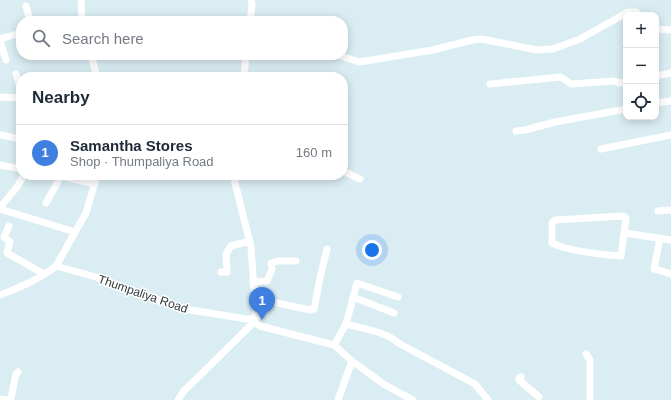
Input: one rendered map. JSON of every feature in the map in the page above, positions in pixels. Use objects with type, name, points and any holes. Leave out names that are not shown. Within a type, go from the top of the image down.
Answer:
[{"type":"street","points":[[81,0],[82,16]]},
{"type":"street","points":[[251,0],[251,16]]},
{"type":"street","points":[[26,6],[29,16]]},
{"type":"street","points":[[348,59],[359,62],[388,58],[441,48],[466,41],[482,39],[529,48],[544,50],[553,49],[580,39],[623,15]]},
{"type":"street","points":[[659,29],[671,30]]},
{"type":"street","points":[[6,60],[0,40],[16,35]]},
{"type":"street","points":[[92,60],[96,72]]},
{"type":"street","points":[[244,72],[246,60]]},
{"type":"street","points":[[659,75],[671,73]]},
{"type":"street","points":[[490,84],[561,77],[571,84],[614,81],[623,82]]},
{"type":"street","points":[[0,97],[16,98]]},
{"type":"street","points":[[659,103],[671,101]]},
{"type":"street","points":[[516,131],[623,110]]},
{"type":"street","points":[[0,135],[16,138]]},
{"type":"street","points":[[600,149],[671,135]]},
{"type":"street","points":[[0,165],[16,168]]},
{"type":"street","points":[[348,173],[360,179]]},
{"type":"street","points":[[21,180],[1,207],[75,232]]},
{"type":"street","points":[[46,203],[56,180]]},
{"type":"street","points":[[76,180],[95,184]]},
{"type":"street","points":[[0,295],[17,289],[56,266],[86,213],[96,180]]},
{"type":"street","points":[[178,400],[195,380],[255,320],[250,241],[234,180]]},
{"type":"street","points":[[658,211],[671,210]]},
{"type":"street","points":[[623,216],[626,218],[625,233],[621,256],[592,252],[552,243],[552,223],[555,220],[623,216]]},
{"type":"street","points":[[9,226],[4,237],[10,242],[7,253],[44,274]]},
{"type":"street","points":[[625,233],[671,240]]},
{"type":"street","points":[[660,238],[654,269],[671,274]]},
{"type":"street","points":[[222,272],[227,272],[226,254],[231,246],[250,241]]},
{"type":"street","points":[[254,298],[310,310],[314,309],[327,248]]},
{"type":"street","points":[[253,282],[267,281],[272,269],[271,263],[278,261],[296,261]]},
{"type":"street","name":"Thumpaliya Road","points":[[56,266],[96,277],[184,309],[247,318],[255,320],[260,326],[280,330],[334,346]]},
{"type":"street","points":[[398,297],[358,283],[346,324],[334,346],[385,385],[413,400]]},
{"type":"street","points":[[353,297],[394,313]]},
{"type":"street","points":[[346,324],[374,330],[392,338],[400,344],[475,384],[488,400]]},
{"type":"street","points":[[586,354],[590,360],[590,400]]},
{"type":"street","points":[[338,400],[352,361]]},
{"type":"street","points":[[0,399],[10,400],[16,374],[18,372]]},
{"type":"street","points":[[521,377],[519,380],[541,399]]},
{"type":"place","name":"Samantha Stores","points":[[262,320]]}]
